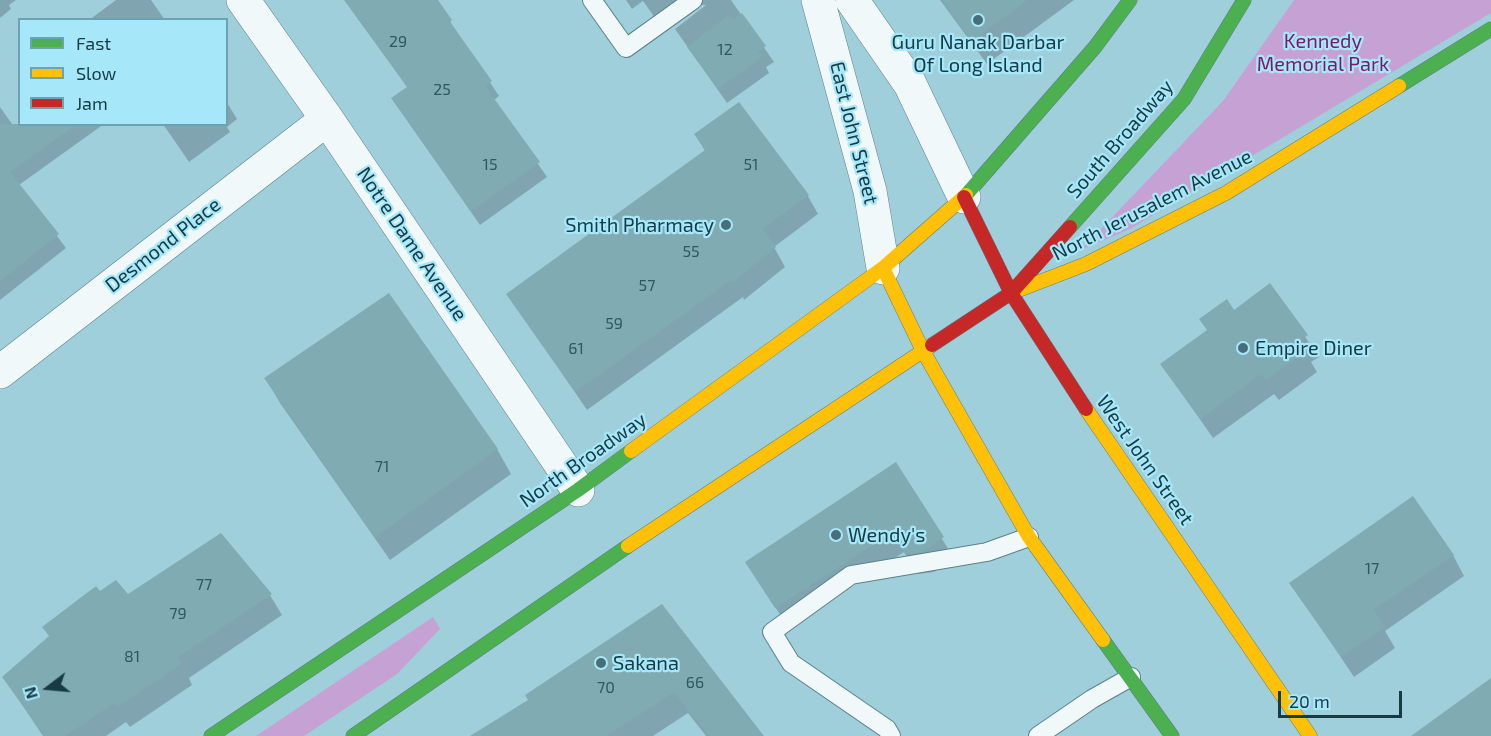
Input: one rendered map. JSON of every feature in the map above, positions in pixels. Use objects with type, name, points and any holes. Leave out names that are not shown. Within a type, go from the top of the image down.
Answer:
[{"type":"main road","points":[[964,197],[1095,47],[1131,0]]},
{"type":"main road","name":"South Broadway","points":[[1011,293],[1184,99],[1244,0]]},
{"type":"main road","name":"North Jerusalem Avenue","points":[[1011,293],[1086,264],[1227,193],[1491,31]]},
{"type":"main road","name":"North Broadway","points":[[211,736],[578,490],[883,268],[964,197]]},
{"type":"main road","name":"West John Street","points":[[964,197],[1011,293],[1065,378],[1310,736]]},
{"type":"main road","points":[[883,268],[923,351],[1029,537],[1172,736]]},
{"type":"main road","points":[[353,736],[720,483],[1011,293]]},
{"type":"street","name":"Notre Dame Avenue","points":[[243,0],[327,119],[578,490]]},
{"type":"street","name":"East John Street","points":[[818,0],[870,190],[883,268]]},
{"type":"street","points":[[852,0],[910,84],[964,197]]},
{"type":"street","name":"Desmond Place","points":[[0,372],[327,119]]},
{"type":"lane","points":[[592,0],[626,48],[693,0]]},
{"type":"lane","points":[[891,736],[887,729],[791,663],[772,632],[851,575],[987,552],[1029,537]]},
{"type":"lane","points":[[1038,736],[1092,699],[1131,677]]},
{"type":"green space","name":"Kennedy Memorial Park","points":[[1294,0],[1491,0],[1491,13],[1130,229],[1081,250],[1223,101]]},
{"type":"green space","points":[[433,617],[440,629],[397,674],[304,736],[256,736]]},
{"type":"building","points":[[345,0],[438,0],[452,20],[450,22],[492,81],[485,86],[540,162],[471,211],[391,98],[407,87]]},
{"type":"building","name":"Guru Nanak Darbar Of Long Island","points":[[942,0],[1027,0],[972,41]]},
{"type":"building","points":[[742,13],[766,46],[757,53],[762,57],[718,89],[687,47],[729,15],[734,20]]},
{"type":"building","points":[[739,102],[809,195],[762,229],[776,247],[733,282],[731,280],[575,392],[506,294],[705,150],[694,134]]},
{"type":"building","points":[[0,124],[74,126],[10,172],[59,234],[0,281]]},
{"type":"building","name":"Empire Diner","points":[[1270,283],[1308,335],[1299,341],[1306,351],[1266,380],[1261,374],[1200,419],[1160,364],[1207,330],[1199,319],[1227,299],[1234,310]]},
{"type":"building","points":[[389,293],[498,449],[375,537],[264,378]]},
{"type":"building","name":"Wendy's","points":[[896,462],[944,537],[922,552],[905,554],[891,533],[775,608],[745,562]]},
{"type":"building","points":[[1413,496],[1454,555],[1373,610],[1385,627],[1341,657],[1289,583]]},
{"type":"building","points":[[221,533],[272,594],[178,657],[181,664],[117,707],[114,703],[65,736],[45,736],[2,677],[49,636],[42,627],[96,586],[100,591],[116,580],[128,594]]},
{"type":"building","points":[[662,604],[764,736],[709,736],[674,692],[606,736],[470,736],[528,700],[525,695]]},
{"type":"building","points":[[1491,678],[1491,736],[1411,736]]},
{"type":"traffic: fast","points":[[966,195],[1095,47],[1130,0]]},
{"type":"traffic: fast","points":[[1070,227],[1184,99],[1244,0]]},
{"type":"traffic: fast","points":[[1399,86],[1491,29]]},
{"type":"traffic: fast","points":[[211,736],[578,490],[631,451]]},
{"type":"traffic: fast","points":[[353,736],[628,546]]},
{"type":"traffic: fast","points":[[1103,640],[1172,736]]},
{"type":"traffic: slow","points":[[1011,293],[1086,264],[1226,193],[1399,86]]},
{"type":"traffic: slow","points":[[631,451],[883,268],[966,195]]},
{"type":"traffic: slow","points":[[883,268],[923,351],[1029,537],[1103,640]]},
{"type":"traffic: slow","points":[[628,546],[932,345]]},
{"type":"traffic: slow","points":[[1086,409],[1310,736]]},
{"type":"traffic: jam","points":[[964,197],[1011,293],[1086,409]]},
{"type":"traffic: jam","points":[[932,345],[1011,293],[1070,227]]},
{"type":"place","name":"Guru Nanak Darbar Of Long Island","points":[[978,20]]},
{"type":"place","name":"Smith Pharmacy","points":[[726,225]]},
{"type":"place","name":"Empire Diner","points":[[1243,348]]},
{"type":"place","name":"Wendy's","points":[[836,535]]},
{"type":"place","name":"Sakana","points":[[601,663]]}]
